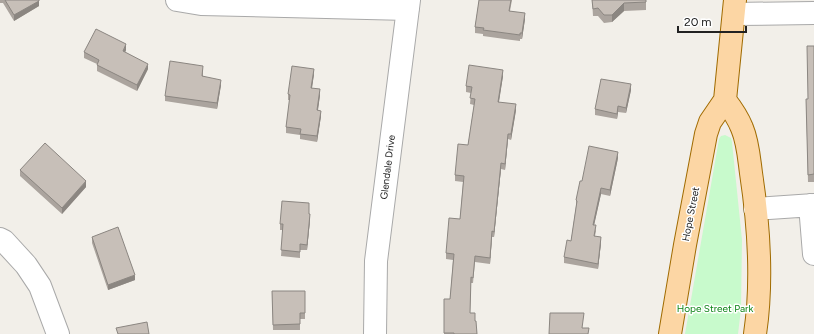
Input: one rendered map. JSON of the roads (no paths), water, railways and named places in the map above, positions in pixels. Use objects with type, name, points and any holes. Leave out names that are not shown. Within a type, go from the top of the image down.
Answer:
[{"type":"main road","name":"Hope Street","points":[[670,334],[706,134],[710,122],[725,100],[734,7]]},
{"type":"main road","points":[[725,100],[737,117],[743,129],[747,145],[755,209],[759,283],[755,334]]},
{"type":"street","points":[[177,0],[201,4],[408,5]]},
{"type":"street","name":"Glendale Drive","points":[[375,334],[376,262],[408,5]]},
{"type":"street","points":[[734,7],[814,13]]},
{"type":"street","points":[[755,209],[812,205],[814,254]]},
{"type":"street","points":[[0,239],[26,265],[40,286],[58,334]]},
{"type":"park label","name":"Hope Street Park","points":[[715,308]]}]
